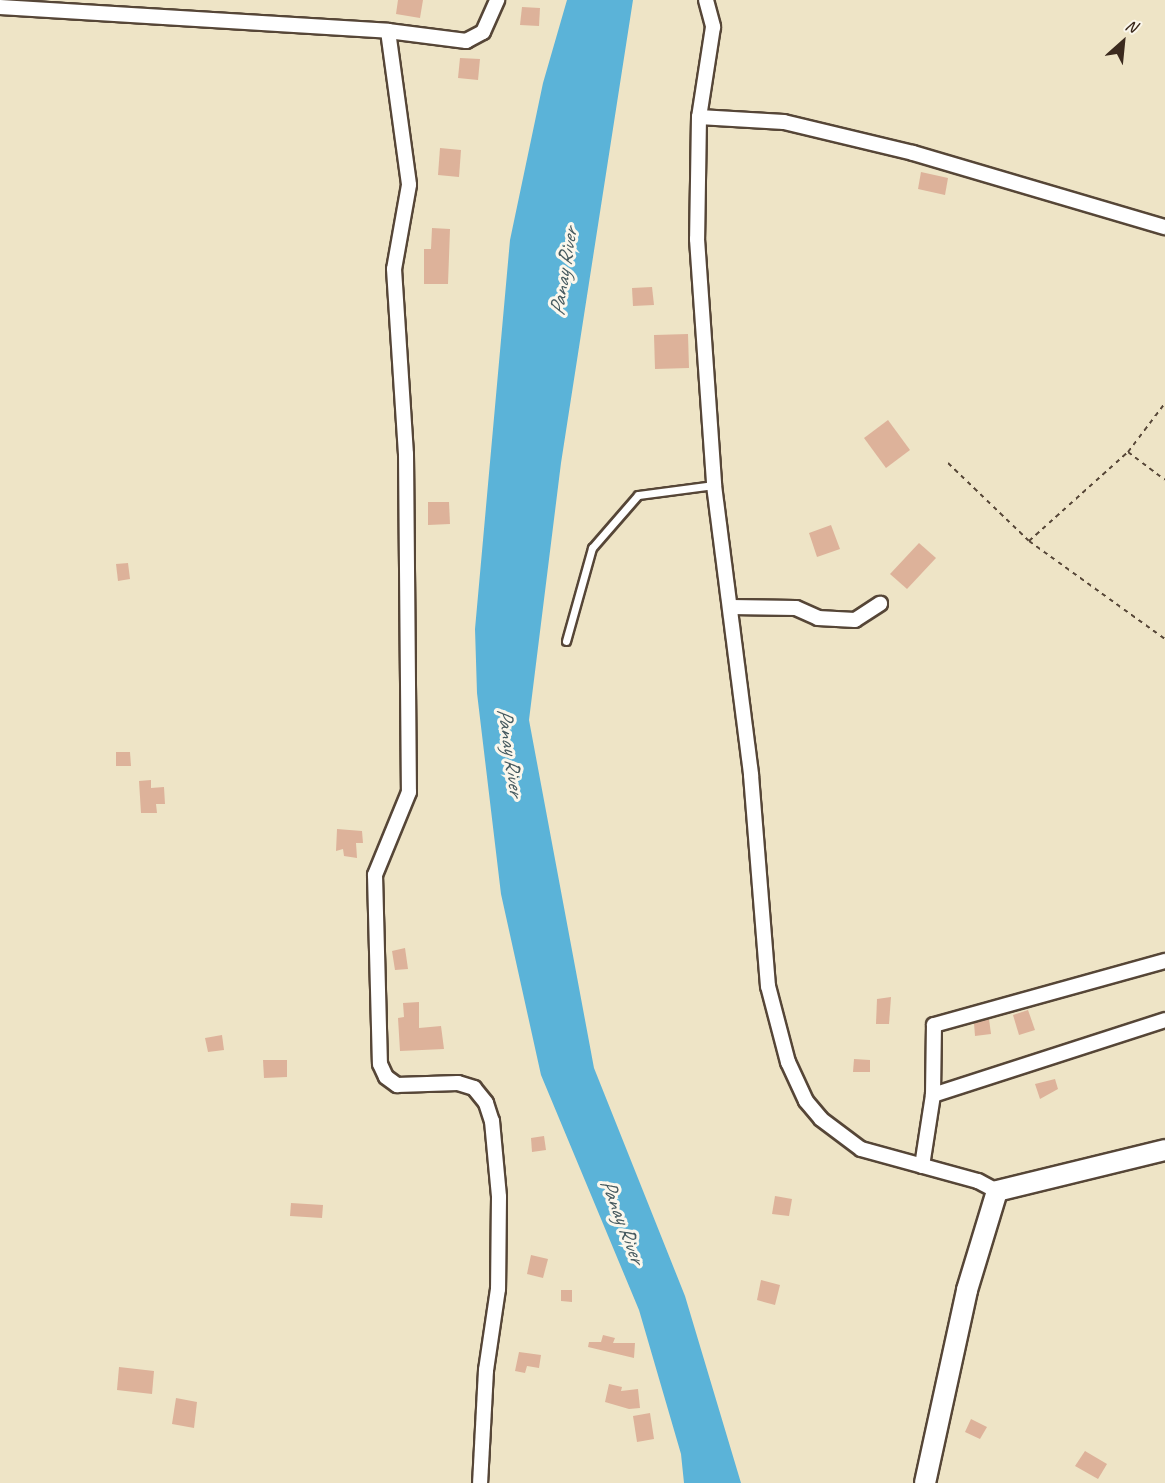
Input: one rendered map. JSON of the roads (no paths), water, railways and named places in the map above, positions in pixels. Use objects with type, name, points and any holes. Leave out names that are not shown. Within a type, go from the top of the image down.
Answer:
[{"type":"street","points":[[0,8],[388,31],[466,41],[483,32],[497,0]]},
{"type":"street","points":[[706,0],[713,27],[699,117],[697,239],[714,485],[751,775],[768,986],[788,1062],[806,1101],[838,1134],[861,1149],[978,1181],[997,1191],[1165,1150]]},
{"type":"street","points":[[388,31],[409,185],[394,269],[405,454],[409,792],[375,875],[380,1064],[386,1077],[397,1085],[458,1083],[474,1088],[486,1103],[492,1121],[499,1197],[498,1289],[486,1370],[480,1483]]},
{"type":"street","points":[[699,117],[784,122],[913,153],[1165,227]]},
{"type":"street","points":[[731,607],[796,608],[818,618],[855,620],[880,604]]},
{"type":"street","points":[[922,1166],[933,1095],[934,1025],[1165,961]]},
{"type":"street","points":[[933,1095],[1165,1020]]},
{"type":"street","points":[[925,1483],[967,1290],[997,1191]]},
{"type":"lane","points":[[566,641],[592,548],[638,495],[714,485]]},
{"type":"water","name":"Panay River","points":[[567,0],[633,0],[561,463],[529,720],[594,1068],[685,1296],[741,1483],[684,1483],[681,1454],[639,1310],[541,1075],[501,894],[477,693],[475,629],[510,240],[543,83]]}]
